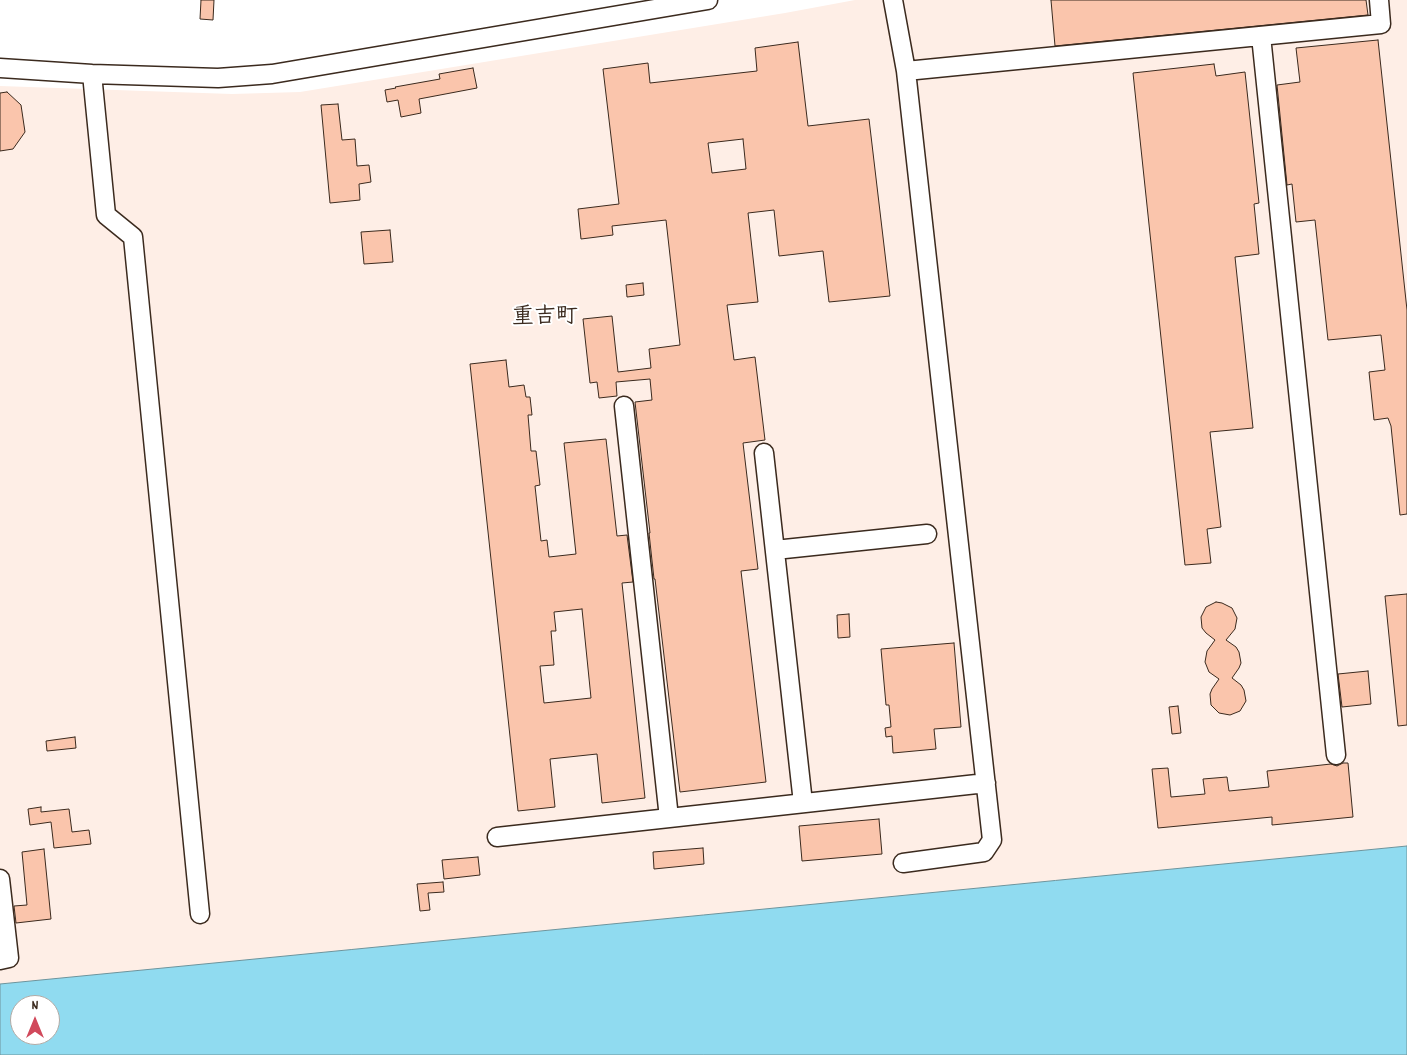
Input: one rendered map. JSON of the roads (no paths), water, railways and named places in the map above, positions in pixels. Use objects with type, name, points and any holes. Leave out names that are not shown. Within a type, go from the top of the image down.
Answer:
[{"type":"street","points":[[0,68],[92,74],[218,78],[272,74],[708,0]]},
{"type":"street","points":[[893,0],[906,71],[992,840],[984,852],[903,863]]},
{"type":"street","points":[[906,71],[1381,24],[1379,0]]},
{"type":"street","points":[[1261,36],[1336,755]]},
{"type":"street","points":[[92,74],[106,215],[133,237],[200,914]]},
{"type":"street","points":[[624,406],[669,818]]},
{"type":"street","points":[[764,453],[803,803]]},
{"type":"street","points":[[775,550],[926,534]]},
{"type":"street","points":[[497,837],[986,783]]},
{"type":"street","points":[[0,879],[9,958],[0,960]]},
{"type":"water","points":[[1407,846],[1407,1055],[0,1055],[0,984]]},
{"type":"district","name":"重吉町","points":[[545,319]]}]
